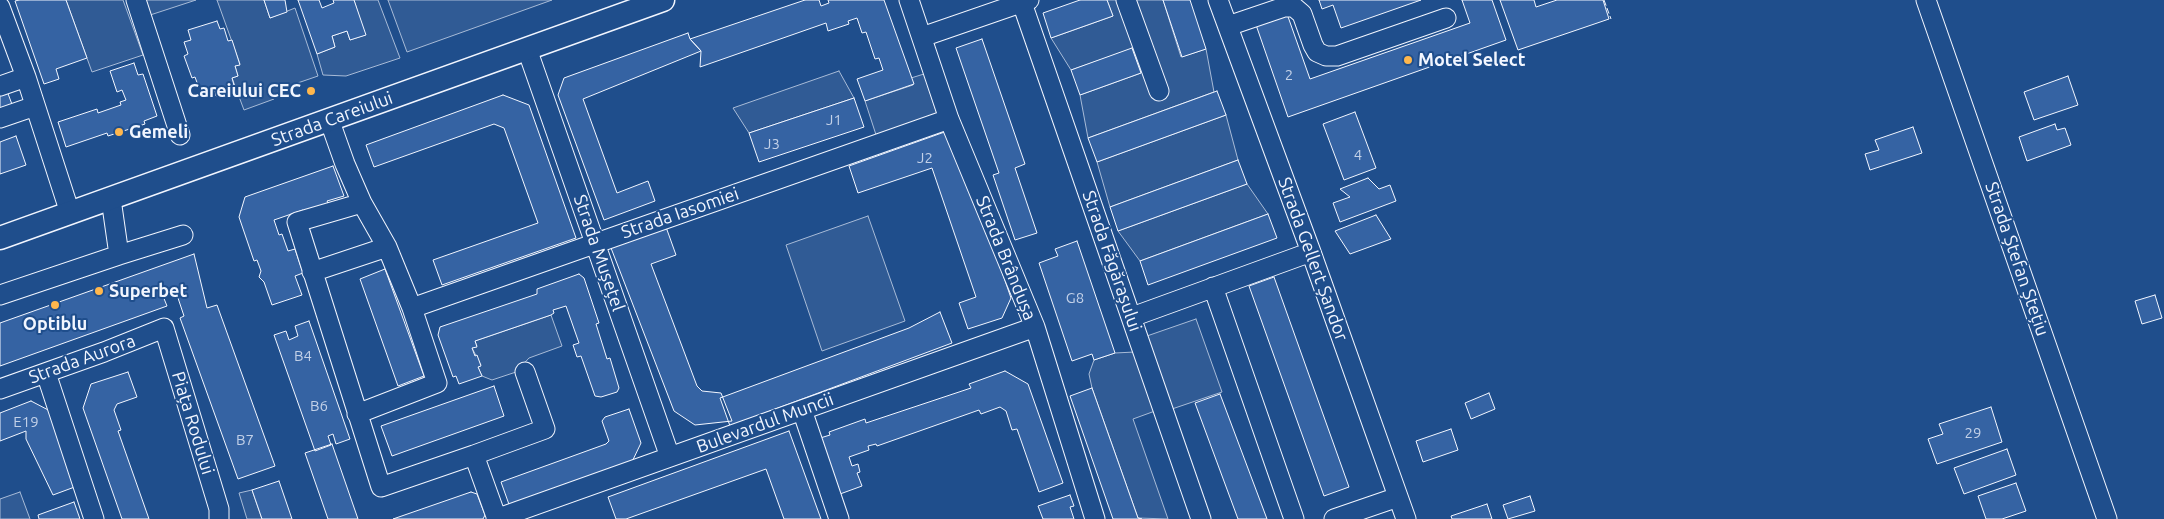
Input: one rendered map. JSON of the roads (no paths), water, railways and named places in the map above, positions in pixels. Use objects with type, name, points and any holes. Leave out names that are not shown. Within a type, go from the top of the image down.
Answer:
[{"type":"main road","name":"Strada Careiului","points":[[0,238],[664,0]]},
{"type":"street","points":[[136,0],[180,136]]},
{"type":"street","name":"Strada Brândușa","points":[[909,0],[949,119],[1035,327],[1095,519]]},
{"type":"street","points":[[1126,0],[1159,91]]},
{"type":"street","name":"Strada Gellert Șandor","points":[[1218,0],[1311,252],[1406,519]]},
{"type":"street","name":"Strada Ștefan Ștețiu","points":[[1926,0],[2107,519]]},
{"type":"street","name":"Strada Făgărașului","points":[[922,37],[1026,1],[1201,519]]},
{"type":"street","points":[[0,7],[26,77],[70,213]]},
{"type":"street","points":[[1228,26],[1284,7],[1294,7],[1302,14],[1317,52],[1326,56],[1337,56],[1446,18]]},
{"type":"street","name":"Strada Mușețel","points":[[527,49],[670,457]]},
{"type":"street","points":[[0,86],[26,77]]},
{"type":"street","points":[[0,118],[35,106]]},
{"type":"street","points":[[329,119],[345,164],[362,203],[387,247],[412,308],[437,383],[357,414]]},
{"type":"street","name":"Strada Iasomiei","points":[[412,308],[949,119]]},
{"type":"street","points":[[111,198],[119,255]]},
{"type":"street","points":[[362,203],[296,222],[381,487],[546,429],[525,372]]},
{"type":"street","points":[[0,295],[183,235]]},
{"type":"street","points":[[312,272],[387,247]]},
{"type":"street","points":[[1132,317],[1311,252]]},
{"type":"street","points":[[1213,287],[1294,519]]},
{"type":"street","name":"Bulevardul Muncii","points":[[497,519],[1035,327]]},
{"type":"street","name":"Strada Aurora","points":[[0,389],[164,328]]},
{"type":"street","name":"Piața Rodului","points":[[164,328],[219,509],[219,519]]},
{"type":"street","points":[[46,373],[94,519]]},
{"type":"street","points":[[802,410],[839,519]]},
{"type":"street","points":[[474,455],[497,519]]},
{"type":"street","points":[[1334,519],[1398,497]]},
{"type":"place","name":"Motel Select","points":[[1408,60]]},
{"type":"place","name":"Careiului CEC","points":[[311,91]]},
{"type":"place","name":"Gemeli","points":[[119,132]]},
{"type":"place","name":"Superbet","points":[[99,291]]},
{"type":"place","name":"Optiblu","points":[[55,305]]}]
